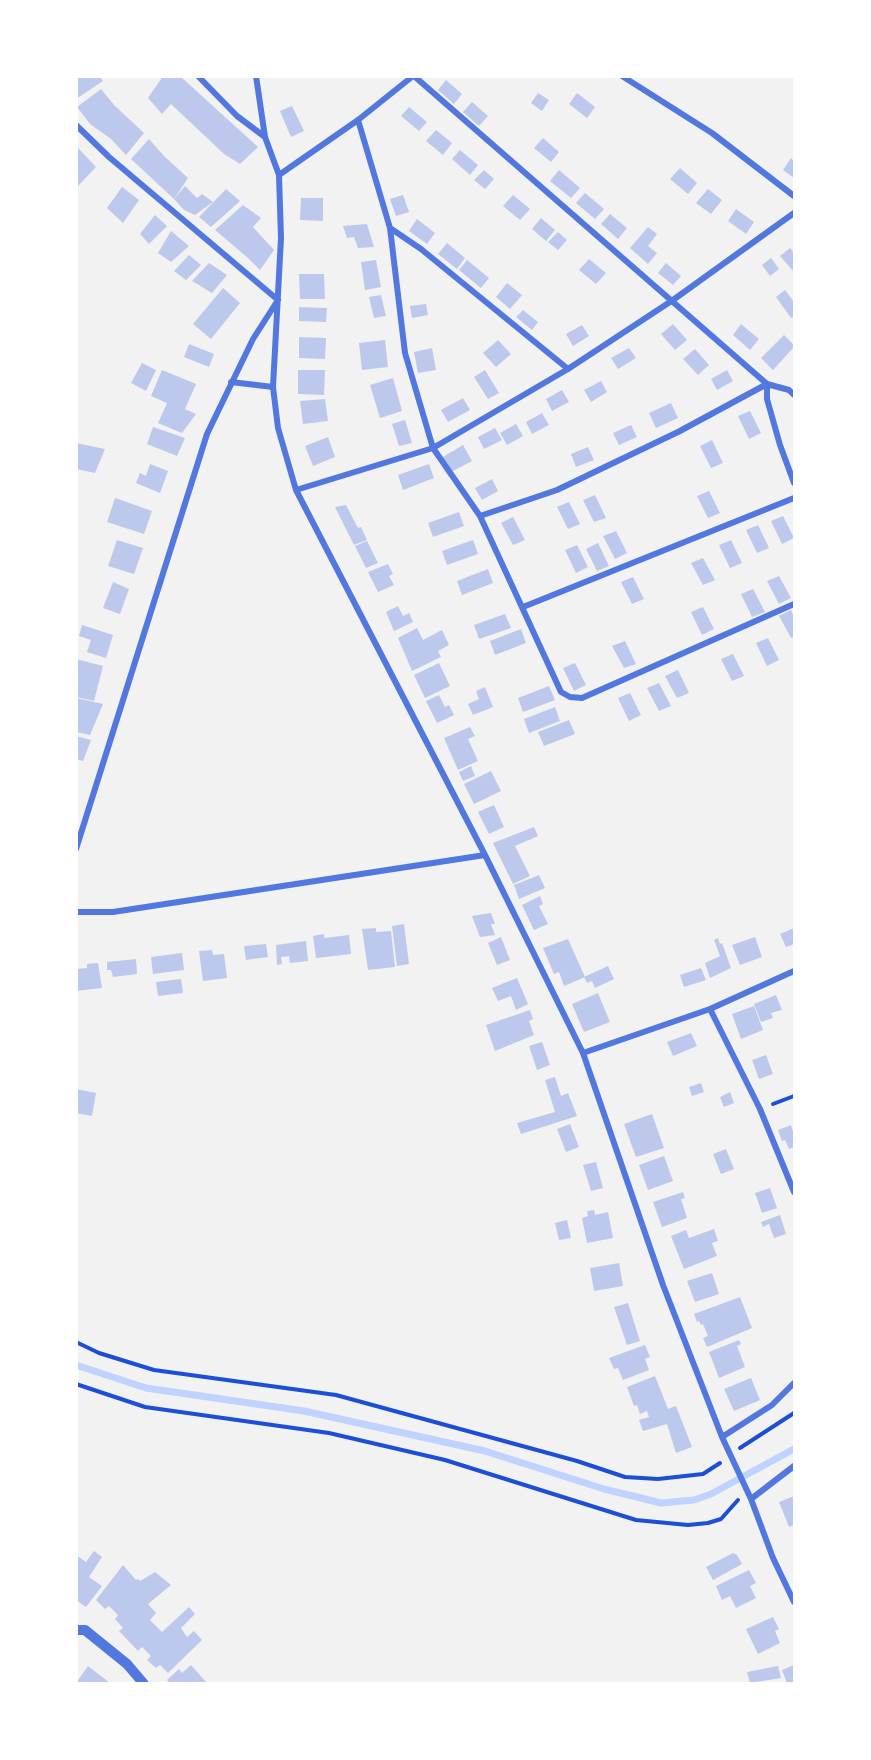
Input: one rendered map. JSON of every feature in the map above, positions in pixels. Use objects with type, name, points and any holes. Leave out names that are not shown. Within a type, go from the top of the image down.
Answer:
[{"type":"street","points":[[198,76],[237,116],[265,137]]},
{"type":"street","points":[[256,76],[265,137],[279,175],[281,238],[273,387],[278,428],[296,490],[485,855],[583,1053],[663,1285],[722,1437],[751,1499],[773,1558],[795,1602]]},
{"type":"street","points":[[279,175],[358,120],[413,76],[767,384],[789,390],[795,395]]},
{"type":"street","points":[[622,76],[712,133],[795,196]]},
{"type":"street","points":[[358,120],[390,228],[405,353],[433,448],[480,516],[561,692],[570,697],[582,698],[795,604]]},
{"type":"street","points":[[76,125],[109,157],[278,300]]},
{"type":"street","points":[[296,490],[433,448],[568,369],[673,300],[795,213]]},
{"type":"street","points":[[390,228],[421,249],[568,369]]},
{"type":"street","points":[[76,849],[207,434],[253,339],[278,300]]},
{"type":"street","points":[[231,382],[273,387]]},
{"type":"street","points":[[767,384],[770,410],[780,445],[795,483]]},
{"type":"street","points":[[480,516],[557,490],[678,432],[767,384]]},
{"type":"street","points":[[523,607],[795,498]]},
{"type":"street","points":[[76,912],[113,912],[485,855]]},
{"type":"street","points":[[583,1053],[710,1009],[795,971]]},
{"type":"street","points":[[710,1009],[760,1109],[795,1192]]},
{"type":"street","points":[[722,1437],[772,1405],[795,1383]]},
{"type":"street","points":[[751,1499],[795,1466]]},
{"type":"street","points":[[79,1628],[127,1664],[144,1683]]},
{"type":"path","points":[[760,1109],[795,1096]]},
{"type":"path","points":[[76,1342],[99,1353],[154,1370],[336,1395],[577,1461],[625,1477],[658,1479],[703,1474],[795,1413]]},
{"type":"path","points":[[76,1384],[145,1407],[329,1433],[445,1460],[636,1520],[688,1525],[708,1523],[721,1519],[736,1501]]},
{"type":"building","points":[[76,76],[99,76],[103,81],[76,99]]},
{"type":"building","points":[[163,76],[180,76],[258,147],[240,164],[224,154],[171,104],[162,114],[148,98]]},
{"type":"building","points":[[446,80],[462,94],[454,104],[438,90]]},
{"type":"building","points":[[101,89],[114,105],[144,133],[126,155],[111,139],[90,124],[77,107]]},
{"type":"building","points":[[538,93],[549,100],[542,111],[531,103]]},
{"type":"building","points":[[577,93],[595,107],[587,118],[569,104]]},
{"type":"building","points":[[472,102],[488,116],[479,126],[463,112]]},
{"type":"building","points":[[292,106],[304,131],[291,137],[280,111]]},
{"type":"building","points":[[409,107],[427,122],[419,131],[401,116]]},
{"type":"building","points":[[436,130],[452,143],[443,155],[426,141]]},
{"type":"building","points":[[543,138],[559,152],[551,162],[534,148]]},
{"type":"building","points":[[149,139],[188,178],[174,199],[131,159]]},
{"type":"building","points":[[78,148],[96,167],[78,186],[76,185],[76,149]]},
{"type":"building","points":[[460,150],[478,165],[470,175],[452,159]]},
{"type":"building","points":[[791,158],[794,161],[794,178],[783,170]]},
{"type":"building","points":[[680,168],[697,183],[688,194],[670,179]]},
{"type":"building","points":[[484,170],[494,179],[485,189],[474,180]]},
{"type":"building","points":[[559,170],[580,188],[571,198],[550,181]]},
{"type":"building","points":[[185,186],[197,198],[202,194],[213,202],[195,215],[184,210],[174,199]]},
{"type":"building","points":[[122,187],[139,200],[123,223],[107,208]]},
{"type":"building","points":[[226,189],[240,201],[211,227],[199,217]]},
{"type":"building","points":[[708,189],[722,200],[711,214],[696,203]]},
{"type":"building","points":[[585,193],[604,209],[595,219],[576,203]]},
{"type":"building","points":[[403,195],[409,212],[396,216],[390,199]]},
{"type":"building","points":[[513,195],[530,209],[520,220],[503,206]]},
{"type":"building","points":[[301,198],[323,198],[323,221],[300,220]]},
{"type":"building","points":[[243,205],[261,218],[253,227],[274,250],[260,270],[215,230]]},
{"type":"building","points":[[736,209],[754,222],[746,234],[728,221]]},
{"type":"building","points":[[610,214],[627,228],[618,239],[601,224]]},
{"type":"building","points":[[155,215],[167,226],[149,244],[140,234]]},
{"type":"building","points":[[541,218],[555,230],[546,241],[532,229]]},
{"type":"building","points":[[417,219],[435,233],[427,244],[409,231]]},
{"type":"building","points":[[367,224],[374,247],[358,248],[354,237],[347,238],[343,226]]},
{"type":"building","points":[[648,227],[657,234],[648,246],[657,253],[648,264],[630,248]]},
{"type":"building","points":[[171,231],[189,246],[171,262],[158,253]]},
{"type":"building","points":[[558,232],[567,240],[558,250],[548,242]]},
{"type":"building","points":[[447,243],[465,258],[457,269],[438,254]]},
{"type":"building","points":[[790,248],[794,253],[794,272],[780,256]]},
{"type":"building","points":[[189,255],[201,265],[186,280],[174,271]]},
{"type":"building","points":[[771,258],[779,269],[770,276],[762,265]]},
{"type":"building","points":[[589,259],[606,273],[596,284],[579,270]]},
{"type":"building","points":[[376,260],[381,287],[365,290],[361,262]]},
{"type":"building","points":[[467,260],[489,278],[481,288],[459,270]]},
{"type":"building","points":[[209,263],[227,275],[212,293],[192,281]]},
{"type":"building","points":[[666,263],[681,276],[673,285],[658,273]]},
{"type":"building","points":[[299,274],[324,274],[325,299],[300,299]]},
{"type":"building","points":[[507,283],[522,295],[510,309],[496,297]]},
{"type":"building","points":[[223,288],[240,303],[211,339],[193,324]]},
{"type":"building","points":[[785,290],[794,302],[794,316],[791,318],[776,297]]},
{"type":"building","points":[[381,295],[386,316],[374,318],[369,297]]},
{"type":"building","points":[[426,304],[428,315],[412,318],[410,306]]},
{"type":"building","points":[[299,307],[327,308],[326,322],[299,321]]},
{"type":"building","points":[[523,310],[538,322],[532,330],[516,317]]},
{"type":"building","points":[[673,324],[687,340],[675,350],[661,334]]},
{"type":"building","points":[[741,324],[759,339],[750,350],[733,335]]},
{"type":"building","points":[[582,325],[589,336],[573,346],[566,334]]},
{"type":"building","points":[[784,335],[794,347],[773,370],[761,358]]},
{"type":"building","points":[[299,337],[326,338],[325,359],[299,358]]},
{"type":"building","points":[[385,340],[388,367],[362,370],[359,343]]},
{"type":"building","points":[[498,340],[511,354],[496,367],[483,353]]},
{"type":"building","points":[[189,344],[214,354],[209,367],[184,357]]},
{"type":"building","points":[[432,348],[436,370],[418,373],[414,352]]},
{"type":"building","points":[[629,348],[636,358],[618,369],[611,358]]},
{"type":"building","points":[[695,349],[709,365],[698,375],[683,359]]},
{"type":"building","points":[[142,363],[156,370],[146,391],[131,383]]},
{"type":"building","points":[[162,370],[196,384],[185,409],[196,414],[182,433],[158,423],[167,403],[151,396]]},
{"type":"building","points":[[298,370],[325,370],[324,395],[298,394]]},
{"type":"building","points":[[485,370],[499,393],[488,399],[474,377]]},
{"type":"building","points":[[727,370],[733,381],[717,390],[711,379]]},
{"type":"building","points":[[393,378],[402,411],[380,418],[370,385]]},
{"type":"building","points":[[601,381],[607,392],[591,402],[584,390]]},
{"type":"building","points":[[562,390],[569,402],[552,411],[546,399]]},
{"type":"building","points":[[463,398],[470,410],[448,422],[441,410]]},
{"type":"building","points":[[325,399],[328,421],[303,424],[300,401]]},
{"type":"building","points":[[671,403],[678,418],[656,428],[649,413]]},
{"type":"building","points":[[750,411],[761,433],[749,439],[738,416]]},
{"type":"building","points":[[542,413],[549,425],[532,434],[526,422]]},
{"type":"building","points":[[405,420],[412,443],[399,446],[392,424]]},
{"type":"building","points":[[516,424],[523,436],[507,445],[500,433]]},
{"type":"building","points":[[631,425],[637,437],[619,445],[613,433]]},
{"type":"building","points":[[153,427],[185,438],[177,456],[147,444]]},
{"type":"building","points":[[495,428],[502,440],[484,449],[478,437]]},
{"type":"building","points":[[328,437],[335,457],[313,466],[305,446]]},
{"type":"building","points":[[712,440],[723,463],[711,468],[700,446]]},
{"type":"building","points":[[76,443],[105,449],[95,473],[76,469]]},
{"type":"building","points":[[463,445],[472,461],[451,472],[443,457]]},
{"type":"building","points":[[588,447],[594,460],[576,467],[571,454]]},
{"type":"building","points":[[150,464],[168,471],[160,493],[136,483],[140,473],[146,476]]},
{"type":"building","points":[[429,464],[434,478],[403,490],[398,475]]},
{"type":"building","points":[[492,479],[498,491],[482,500],[475,488]]},
{"type":"building","points":[[709,491],[720,513],[708,518],[697,496]]},
{"type":"building","points":[[595,495],[606,518],[594,522],[583,500]]},
{"type":"building","points":[[115,498],[152,511],[144,534],[107,522]]},
{"type":"building","points":[[569,502],[580,524],[568,529],[557,507]]},
{"type":"building","points":[[346,505],[367,540],[354,545],[335,507]]},
{"type":"building","points":[[459,512],[464,526],[433,537],[428,523]]},
{"type":"building","points":[[783,516],[794,538],[782,544],[771,521]]},
{"type":"building","points":[[513,517],[525,540],[513,545],[501,523]]},
{"type":"building","points":[[758,525],[769,548],[757,553],[746,530]]},
{"type":"building","points":[[616,531],[627,553],[615,559],[603,536]]},
{"type":"building","points":[[117,540],[143,548],[134,574],[108,566]]},
{"type":"building","points":[[473,540],[478,554],[447,565],[442,551]]},
{"type":"building","points":[[731,540],[742,563],[730,568],[719,545]]},
{"type":"building","points":[[367,541],[378,563],[366,568],[355,546]]},
{"type":"building","points":[[598,543],[609,566],[597,571],[586,549]]},
{"type":"building","points":[[577,545],[588,567],[576,573],[565,550]]},
{"type":"building","points":[[703,558],[715,580],[703,585],[691,563]]},
{"type":"building","points":[[388,564],[393,574],[389,576],[394,585],[378,592],[368,572]]},
{"type":"building","points":[[488,569],[493,583],[462,595],[457,581]]},
{"type":"building","points":[[779,576],[791,598],[779,604],[767,581]]},
{"type":"building","points":[[633,577],[644,599],[632,604],[621,582]]},
{"type":"building","points":[[113,582],[129,589],[120,614],[103,608]]},
{"type":"building","points":[[753,589],[765,612],[752,617],[741,594]]},
{"type":"building","points":[[398,606],[403,616],[409,613],[413,622],[394,631],[386,612]]},
{"type":"building","points":[[703,607],[714,629],[702,635],[691,612]]},
{"type":"building","points":[[791,610],[794,617],[794,636],[791,638],[779,616]]},
{"type":"building","points":[[505,614],[511,628],[479,639],[474,625]]},
{"type":"building","points":[[82,625],[113,635],[106,658],[87,652],[91,640],[79,636]]},
{"type":"building","points":[[417,628],[423,640],[442,630],[449,645],[438,651],[441,657],[412,671],[398,638]]},
{"type":"building","points":[[521,629],[526,643],[495,655],[490,641]]},
{"type":"building","points":[[768,638],[779,660],[767,666],[756,643]]},
{"type":"building","points":[[625,641],[636,664],[624,668],[612,646]]},
{"type":"building","points":[[733,654],[744,676],[732,681],[721,659]]},
{"type":"building","points":[[76,659],[103,666],[94,701],[76,697]]},
{"type":"building","points":[[439,663],[450,686],[425,698],[414,675]]},
{"type":"building","points":[[575,663],[586,685],[574,691],[563,668]]},
{"type":"building","points":[[678,670],[689,693],[677,698],[665,676]]},
{"type":"building","points":[[659,683],[671,706],[659,711],[647,688]]},
{"type":"building","points":[[549,686],[555,700],[523,712],[518,698]]},
{"type":"building","points":[[485,687],[493,707],[473,715],[468,704],[479,699],[476,691]]},
{"type":"building","points":[[630,693],[641,715],[629,721],[618,698]]},
{"type":"building","points":[[439,695],[445,707],[449,705],[454,715],[437,723],[426,701]]},
{"type":"building","points":[[76,698],[103,704],[90,735],[76,732]]},
{"type":"building","points":[[555,707],[560,721],[529,733],[524,719]]},
{"type":"building","points":[[569,720],[575,734],[544,746],[538,732]]},
{"type":"building","points":[[470,727],[475,736],[468,739],[478,761],[458,770],[444,738]]},
{"type":"building","points":[[76,736],[91,740],[83,761],[76,759]]},
{"type":"building","points":[[471,766],[475,776],[463,781],[459,772]]},
{"type":"building","points":[[491,771],[501,791],[474,804],[464,784]]},
{"type":"building","points":[[494,805],[504,827],[489,834],[478,812]]},
{"type":"building","points":[[534,827],[538,836],[515,846],[530,876],[513,884],[493,843]]},
{"type":"building","points":[[539,875],[545,888],[519,899],[514,885]]},
{"type":"building","points":[[540,896],[543,904],[539,906],[548,924],[534,930],[522,905]]},
{"type":"building","points":[[491,913],[495,924],[491,924],[495,935],[480,937],[472,916]]},
{"type":"building","points":[[404,924],[409,964],[397,966],[392,926]]},
{"type":"building","points":[[376,928],[376,932],[391,931],[395,967],[368,970],[362,929]]},
{"type":"building","points":[[794,928],[794,944],[786,947],[780,934]]},
{"type":"building","points":[[324,934],[324,938],[349,935],[351,954],[316,958],[313,936]]},
{"type":"building","points":[[501,937],[510,960],[497,965],[488,943]]},
{"type":"building","points":[[755,937],[762,957],[740,965],[732,945]]},
{"type":"building","points":[[718,938],[731,968],[710,978],[705,963],[720,956],[714,940]]},
{"type":"building","points":[[568,939],[585,977],[564,986],[559,972],[554,974],[543,948]]},
{"type":"building","points":[[306,941],[308,961],[290,963],[289,956],[281,957],[282,964],[277,965],[276,945]]},
{"type":"building","points":[[266,944],[268,957],[246,960],[244,946]]},
{"type":"building","points":[[212,950],[213,955],[224,954],[227,978],[203,981],[199,951]]},
{"type":"building","points":[[182,953],[184,970],[153,974],[151,957]]},
{"type":"building","points":[[136,959],[137,974],[113,977],[111,970],[107,970],[107,962]]},
{"type":"building","points":[[98,963],[102,988],[76,991],[76,969],[87,968],[87,964]]},
{"type":"building","points":[[608,966],[614,979],[595,988],[592,981],[587,983],[584,977]]},
{"type":"building","points":[[701,968],[706,980],[684,987],[680,975]]},
{"type":"building","points":[[517,978],[528,1004],[516,1010],[511,996],[498,1001],[492,988]]},
{"type":"building","points":[[181,979],[183,993],[158,996],[156,982]]},
{"type":"building","points":[[598,993],[610,1022],[584,1032],[572,1004]]},
{"type":"building","points":[[776,995],[782,1010],[771,1013],[773,1018],[761,1022],[754,1004]]},
{"type":"building","points":[[754,1006],[763,1030],[741,1039],[732,1014]]},
{"type":"building","points":[[530,1010],[533,1019],[529,1021],[534,1035],[495,1051],[486,1025]]},
{"type":"building","points":[[691,1033],[697,1046],[673,1056],[667,1042]]},
{"type":"building","points":[[542,1042],[550,1065],[537,1070],[529,1046]]},
{"type":"building","points":[[766,1055],[773,1074],[759,1079],[752,1060]]},
{"type":"building","points":[[555,1077],[561,1096],[568,1093],[577,1116],[521,1134],[517,1123],[555,1112],[545,1080]]},
{"type":"building","points":[[701,1083],[704,1092],[692,1096],[689,1087]]},
{"type":"building","points":[[76,1089],[96,1093],[92,1116],[76,1113]]},
{"type":"building","points":[[730,1092],[734,1103],[724,1107],[720,1097]]},
{"type":"building","points":[[652,1114],[664,1148],[636,1157],[624,1124]]},
{"type":"building","points":[[570,1124],[579,1147],[566,1152],[557,1129]]},
{"type":"building","points":[[791,1125],[794,1147],[789,1149],[785,1140],[782,1141],[778,1130]]},
{"type":"building","points":[[726,1149],[734,1169],[721,1174],[713,1154]]},
{"type":"building","points":[[664,1156],[673,1181],[648,1190],[639,1165]]},
{"type":"building","points":[[596,1162],[603,1188],[591,1191],[583,1165]]},
{"type":"building","points":[[770,1188],[777,1208],[762,1213],[755,1193]]},
{"type":"building","points":[[683,1192],[685,1198],[681,1199],[687,1218],[662,1227],[653,1202]]},
{"type":"building","points":[[594,1210],[595,1215],[608,1212],[613,1238],[587,1243],[582,1218],[588,1216],[587,1211]]},
{"type":"building","points":[[780,1215],[786,1234],[774,1238],[769,1224],[763,1227],[761,1222]]},
{"type":"building","points":[[567,1220],[571,1238],[559,1240],[555,1223]]},
{"type":"building","points":[[714,1229],[718,1241],[712,1243],[717,1256],[684,1269],[671,1236],[686,1230],[689,1238]]},
{"type":"building","points":[[619,1263],[623,1286],[594,1291],[590,1268]]},
{"type":"building","points":[[712,1273],[719,1294],[695,1302],[687,1281]]},
{"type":"building","points":[[740,1297],[752,1328],[707,1347],[703,1338],[708,1336],[703,1324],[697,1322],[694,1314]]},
{"type":"building","points":[[628,1303],[640,1341],[627,1345],[614,1307]]},
{"type":"building","points":[[739,1340],[741,1344],[737,1346],[745,1367],[719,1378],[709,1352]]},
{"type":"building","points":[[645,1345],[650,1357],[645,1359],[649,1370],[623,1380],[618,1368],[614,1369],[609,1358]]},
{"type":"building","points":[[655,1376],[668,1409],[676,1406],[692,1447],[676,1453],[667,1424],[643,1431],[639,1420],[649,1417],[647,1411],[640,1414],[637,1405],[634,1406],[627,1387]]},
{"type":"building","points":[[751,1378],[760,1400],[734,1411],[724,1389]]},
{"type":"building","points":[[794,1496],[794,1525],[789,1527],[779,1502]]},
{"type":"building","points":[[94,1551],[102,1557],[89,1577],[102,1586],[86,1607],[76,1600],[76,1555],[86,1562]]},
{"type":"building","points":[[733,1553],[737,1555],[742,1564],[713,1580],[706,1567]]},
{"type":"building","points":[[123,1565],[136,1580],[140,1581],[155,1572],[171,1585],[148,1604],[156,1613],[150,1620],[162,1632],[189,1607],[195,1614],[181,1628],[187,1637],[194,1631],[202,1640],[168,1673],[160,1665],[156,1668],[147,1660],[151,1656],[142,1647],[138,1651],[119,1631],[123,1628],[115,1619],[118,1615],[109,1606],[105,1609],[96,1600]]},
{"type":"building","points":[[749,1570],[756,1583],[750,1586],[756,1598],[736,1608],[730,1596],[722,1600],[716,1586]]},
{"type":"building","points":[[773,1617],[779,1629],[775,1631],[780,1643],[758,1654],[746,1629]]},
{"type":"building","points":[[191,1665],[205,1683],[170,1683],[167,1680],[179,1669],[182,1673]]},
{"type":"building","points":[[794,1665],[794,1683],[787,1683],[782,1670]]},
{"type":"building","points":[[88,1666],[110,1683],[76,1683]]},
{"type":"building","points":[[778,1666],[781,1678],[750,1683],[747,1672]]},
{"type":"waterway","points":[[76,1365],[146,1388],[304,1411],[485,1451],[604,1489],[661,1503],[694,1500],[711,1494],[794,1449]]}]
